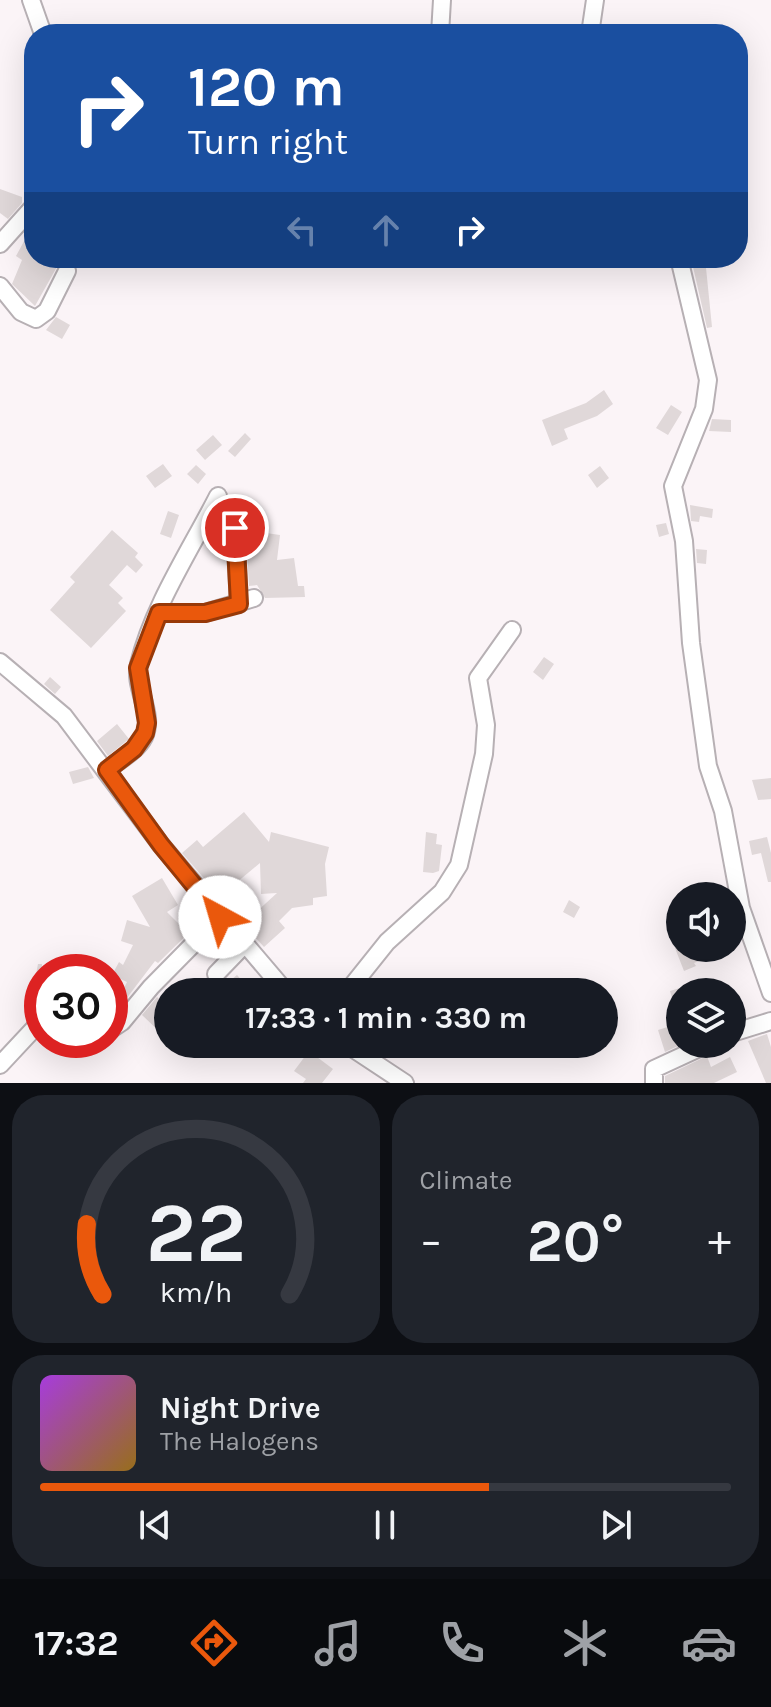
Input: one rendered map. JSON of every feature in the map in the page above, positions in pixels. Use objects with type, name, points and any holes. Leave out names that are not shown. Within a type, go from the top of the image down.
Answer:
[{"type":"street","points":[[31,0],[39,24]]},
{"type":"street","points":[[441,24],[442,0]]},
{"type":"street","points":[[591,24],[595,0]]},
{"type":"street","points":[[0,244],[24,217]]},
{"type":"street","points":[[681,268],[708,380],[704,409],[673,486],[684,541],[691,643],[708,766],[723,811],[741,908],[771,993]]},
{"type":"street","points":[[0,286],[21,312],[36,319],[47,311],[67,271]]},
{"type":"street","points":[[107,770],[134,749],[145,733],[147,723],[138,668],[159,613],[218,496]]},
{"type":"street","points":[[159,613],[205,613],[247,601],[235,528]]},
{"type":"street","points":[[358,978],[387,942],[442,892],[459,865],[484,754],[486,725],[478,678],[512,630]]},
{"type":"street","points":[[0,662],[64,716],[161,845],[273,978]]},
{"type":"street","points":[[128,1015],[220,917]]},
{"type":"street","points":[[216,974],[243,946]]},
{"type":"street","points":[[746,1029],[771,1021]]},
{"type":"street","points":[[0,1065],[24,1039]]},
{"type":"street","points":[[367,1058],[405,1083]]},
{"type":"street","points":[[654,1083],[654,1069],[678,1058]]},
{"type":"building","points":[[0,189],[22,197],[22,203],[8,219],[0,213]]},
{"type":"building","points":[[24,241],[24,268],[56,268],[35,306],[12,284],[22,260],[16,256]]},
{"type":"building","points":[[693,268],[706,268],[712,327],[707,328]]},
{"type":"building","points":[[56,317],[70,325],[62,339],[46,330]]},
{"type":"building","points":[[604,390],[613,404],[597,416],[564,429],[568,439],[552,446],[542,420],[586,403]]},
{"type":"building","points":[[671,405],[682,412],[668,435],[656,428]]},
{"type":"building","points":[[712,419],[731,420],[731,432],[709,431]]},
{"type":"building","points":[[245,433],[251,439],[235,457],[228,451]]},
{"type":"building","points":[[213,435],[222,445],[205,460],[196,450]]},
{"type":"building","points":[[163,464],[172,476],[155,488],[146,476]]},
{"type":"building","points":[[196,465],[206,474],[198,484],[187,474]]},
{"type":"building","points":[[600,466],[609,478],[597,488],[588,475]]},
{"type":"building","points":[[690,505],[713,509],[712,518],[700,516],[699,522],[691,521]]},
{"type":"building","points":[[168,511],[179,515],[171,538],[160,534]]},
{"type":"building","points":[[666,523],[669,534],[659,537],[656,525]]},
{"type":"building","points":[[112,530],[138,553],[135,557],[143,565],[136,573],[127,565],[109,585],[123,598],[118,603],[126,611],[91,648],[50,610],[75,582],[70,577]]},
{"type":"building","points":[[253,531],[280,535],[277,560],[294,558],[298,586],[304,586],[305,597],[265,598],[257,585],[249,586],[247,552],[251,552]]},
{"type":"building","points":[[696,549],[707,550],[706,564],[697,563]]},
{"type":"building","points":[[544,657],[554,664],[543,680],[533,672]]},
{"type":"building","points":[[50,677],[61,687],[55,694],[44,684]]},
{"type":"building","points":[[117,724],[129,739],[108,756],[97,741]]},
{"type":"building","points":[[88,767],[94,778],[73,784],[69,772]]},
{"type":"building","points":[[771,778],[771,799],[758,800],[752,780]]},
{"type":"building","points":[[244,812],[269,842],[271,832],[329,847],[325,864],[327,896],[313,898],[313,905],[292,908],[279,921],[285,928],[264,947],[243,924],[277,893],[261,894],[260,863],[236,883],[230,877],[214,890],[182,853],[197,840],[203,847]]},
{"type":"building","points":[[426,832],[437,834],[436,844],[442,845],[439,871],[433,873],[423,872]]},
{"type":"building","points":[[767,837],[771,853],[771,882],[768,882],[761,853],[752,855],[749,841]]},
{"type":"building","points":[[162,878],[178,905],[167,912],[182,927],[199,910],[205,917],[158,963],[155,961],[128,996],[128,955],[133,945],[121,941],[127,920],[150,927],[132,896]]},
{"type":"building","points":[[569,900],[580,907],[574,918],[563,912]]},
{"type":"building","points":[[680,962],[697,962],[694,963],[696,966],[684,971]]},
{"type":"building","points":[[154,1001],[154,1026],[142,1015]]},
{"type":"building","points":[[666,1027],[665,1052],[658,1030]]},
{"type":"building","points":[[767,1034],[771,1047],[771,1083],[766,1083],[748,1041]]},
{"type":"building","points":[[304,1058],[318,1058],[333,1069],[322,1083],[303,1083],[306,1079],[294,1071]]},
{"type":"building","points":[[703,1058],[708,1058],[711,1067],[730,1058],[737,1072],[714,1083],[665,1083],[665,1076]]},
{"type":"route","points":[[220,917],[161,845],[107,770],[134,749],[145,733],[147,723],[138,668],[159,613],[205,613],[239,604],[235,528]]}]
